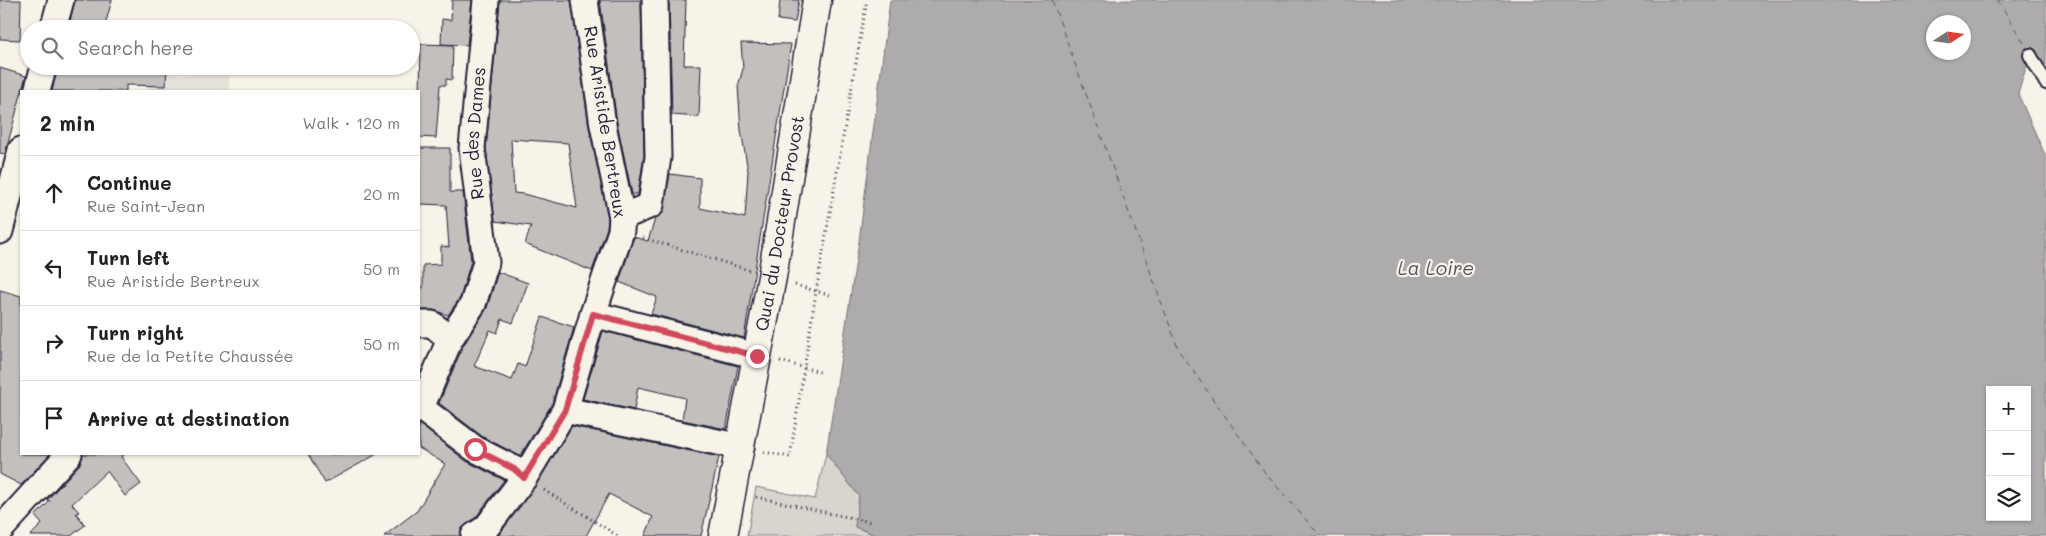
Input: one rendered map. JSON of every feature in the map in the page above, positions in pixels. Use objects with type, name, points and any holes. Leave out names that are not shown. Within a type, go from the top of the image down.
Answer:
[{"type":"street","points":[[56,20],[61,0]]},
{"type":"street","name":"Rue des Dames","points":[[486,0],[472,148],[486,262],[473,304],[450,340],[421,408],[475,449],[514,469],[524,478]]},
{"type":"street","name":"Rue Aristide Bertreux","points":[[474,536],[486,528],[524,478],[565,410],[622,224],[603,125],[585,0]]},
{"type":"street","points":[[622,224],[651,205],[658,156],[655,0]]},
{"type":"street","name":"Quai du Docteur Provost","points":[[723,536],[748,449],[757,356],[772,277],[817,0]]},
{"type":"street","points":[[37,90],[41,75]]},
{"type":"street","points":[[0,230],[20,154]]},
{"type":"street","points":[[593,314],[757,356]]},
{"type":"street","points":[[420,324],[432,324],[450,340]]},
{"type":"street","points":[[565,410],[748,449]]},
{"type":"street","points":[[0,530],[68,455]]},
{"type":"lane","points":[[2030,55],[2046,83]]},
{"type":"path","points":[[748,449],[790,457],[816,292],[867,0]]},
{"type":"path","points":[[622,224],[772,277],[833,296]]},
{"type":"path","points":[[757,356],[820,372]]},
{"type":"path","points":[[524,478],[618,536]]},
{"type":"path","points":[[756,497],[870,522]]},
{"type":"shaded area","points":[[149,75],[229,76],[229,90],[149,90]]},
{"type":"shaded area","points":[[826,454],[859,496],[855,527],[878,536],[747,536],[756,487],[815,499]]},
{"type":"water","name":"La Loire","points":[[890,0],[2046,0],[2046,65],[2030,55],[2018,94],[2046,157],[2046,536],[878,536],[855,527],[859,496],[826,454],[859,241]]},
{"type":"building","points":[[0,0],[21,0],[20,40],[0,39]]},
{"type":"building","points":[[75,0],[112,0],[106,20],[70,20]]},
{"type":"building","points":[[452,0],[472,0],[467,45],[441,44],[442,19],[451,20]]},
{"type":"building","points":[[500,0],[571,0],[589,127],[608,218],[607,228],[592,271],[525,244],[531,226],[495,221],[486,148]],"holes":[[[511,139],[568,143],[577,208],[514,193]]]},
{"type":"building","points":[[600,0],[641,0],[644,156],[638,194],[632,194],[617,123]]},
{"type":"building","points":[[669,0],[686,0],[684,65],[701,65],[699,117],[672,115]]},
{"type":"building","points":[[780,0],[799,0],[795,22],[778,20]]},
{"type":"building","points":[[741,43],[791,44],[744,338],[651,314],[657,297],[619,282],[634,237],[648,241],[655,219],[663,213],[670,174],[700,178],[700,208],[745,218],[748,171],[741,130],[738,86],[743,69]]},
{"type":"building","points":[[421,44],[453,45],[452,80],[446,79],[446,85],[440,85],[436,138],[420,137]]},
{"type":"building","points":[[0,68],[26,76],[22,90],[20,90],[20,98],[5,154],[0,153]]},
{"type":"building","points":[[56,75],[167,75],[166,86],[126,85],[126,90],[52,90]]},
{"type":"building","points":[[420,148],[450,148],[450,192],[463,192],[471,261],[460,298],[448,315],[433,310],[420,310],[420,288],[423,288],[423,265],[441,264],[441,246],[449,247],[446,205],[420,204]]},
{"type":"building","points":[[498,272],[528,283],[513,323],[502,319],[497,333],[490,330],[474,366],[512,380],[518,364],[525,367],[542,317],[574,327],[552,404],[520,456],[483,437],[439,403],[463,346],[487,308]]},
{"type":"building","points":[[0,290],[20,296],[20,455],[49,455],[21,485],[0,474]]},
{"type":"building","points":[[603,331],[738,366],[726,429],[682,420],[685,398],[638,387],[634,410],[583,399]]},
{"type":"building","points":[[420,425],[466,461],[504,480],[476,517],[461,529],[460,536],[384,536],[417,511],[445,464],[420,449]]},
{"type":"building","points":[[572,426],[719,457],[701,536],[645,536],[653,517],[609,494],[586,536],[498,536],[536,485]]},
{"type":"building","points":[[83,455],[124,455],[121,457],[141,484],[125,496],[107,471],[72,504],[79,512],[76,513],[85,525],[71,536],[30,536],[42,524],[35,516],[50,501],[47,500],[80,464]]},
{"type":"building","points":[[309,455],[375,455],[325,483]]},
{"type":"ferry route","points":[[1052,0],[1179,351],[1266,474],[1320,536]]},
{"type":"ferry route","points":[[1998,0],[2028,50]]},
{"type":"route","points":[[475,449],[514,469],[524,478],[565,410],[593,314],[757,356]]}]
